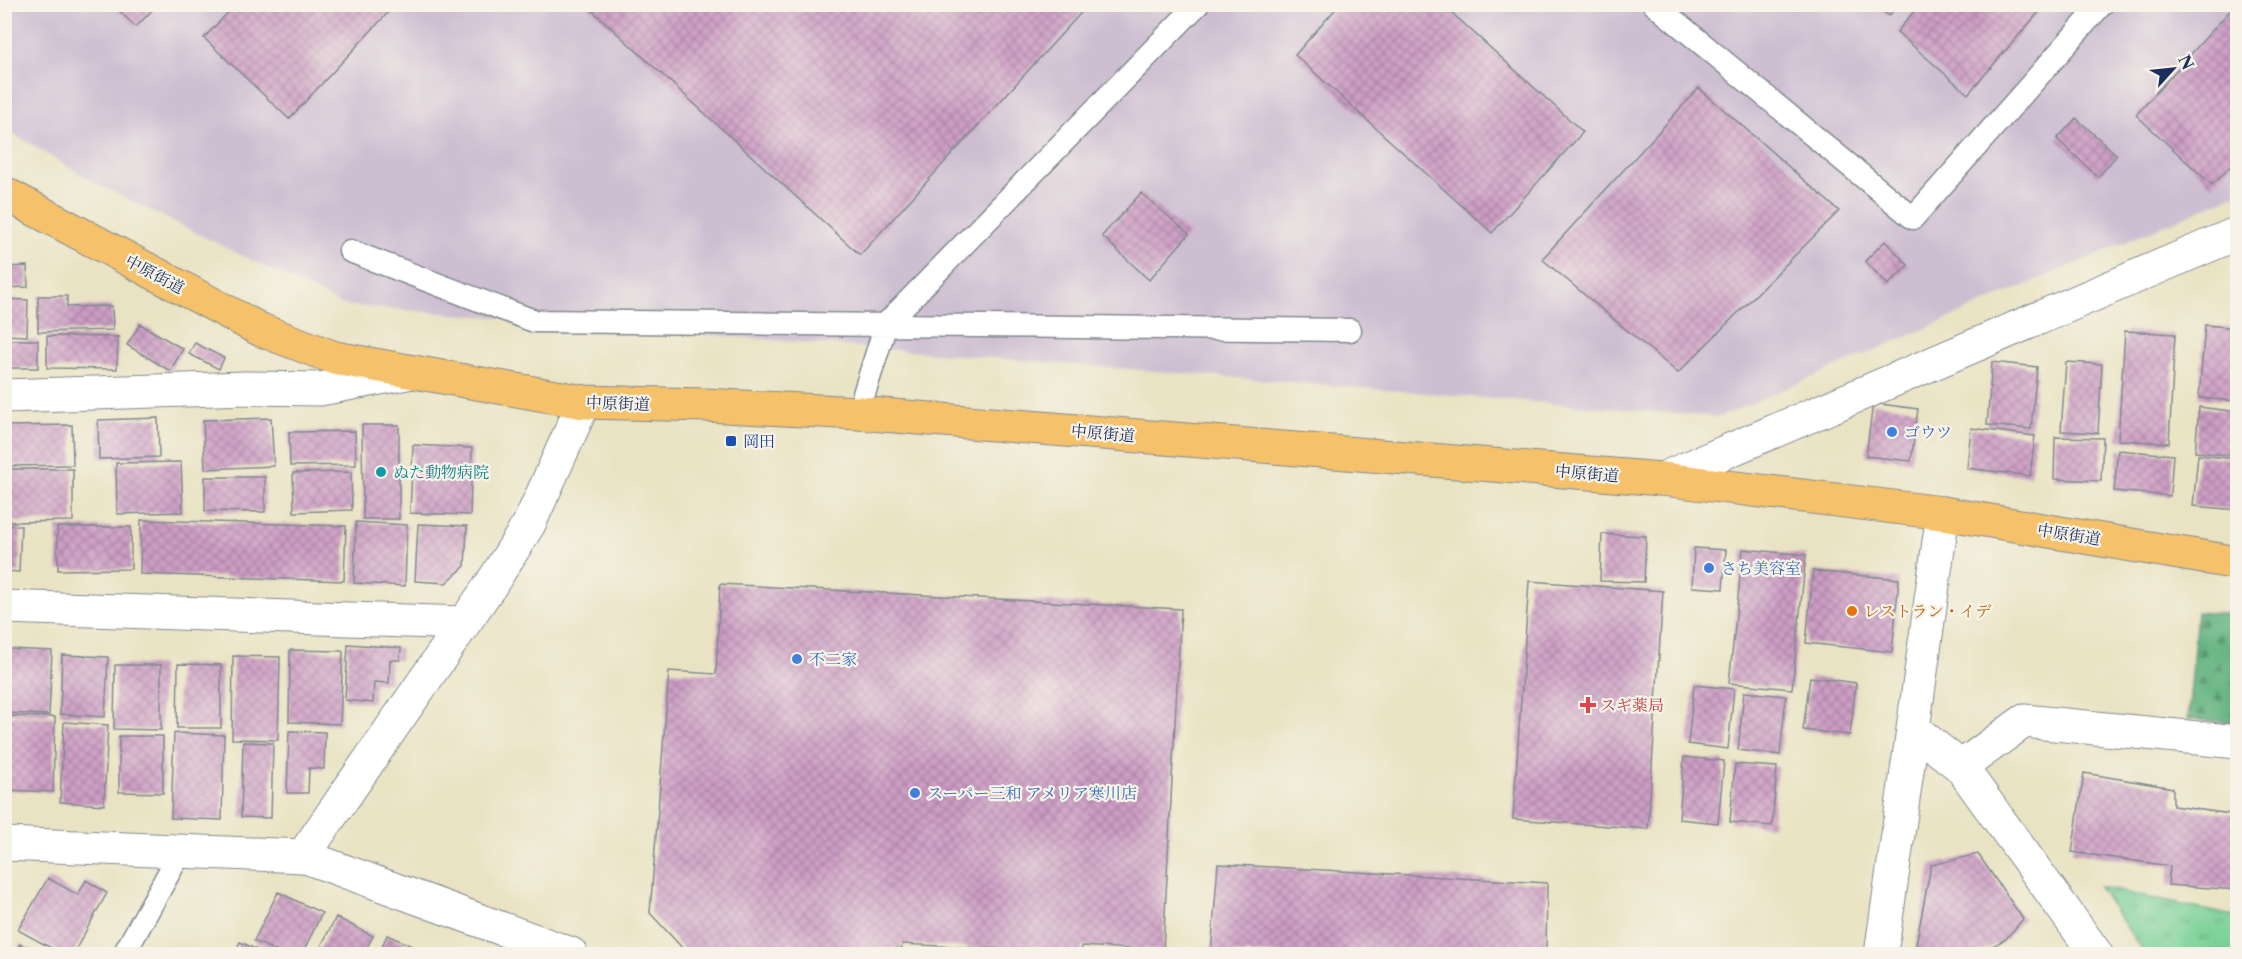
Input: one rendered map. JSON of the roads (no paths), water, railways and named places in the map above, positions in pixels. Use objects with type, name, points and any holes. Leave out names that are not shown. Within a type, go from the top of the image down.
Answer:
[{"type":"main road","name":"中原街道","points":[[4,193],[261,330],[335,358],[407,373],[584,402],[706,405],[858,413],[1662,479],[1943,513],[2238,562]]},
{"type":"street","points":[[1662,479],[2238,233]]},
{"type":"street","points":[[4,396],[246,388],[320,389],[407,373]]},
{"type":"street","points":[[303,856],[464,623],[529,524],[584,402]]},
{"type":"street","points":[[1881,954],[1943,513]]},
{"type":"street","points":[[4,608],[464,623]]},
{"type":"street","points":[[1961,766],[2024,721],[2238,742]]},
{"type":"street","points":[[1912,729],[1961,766],[2096,954]]},
{"type":"street","points":[[4,844],[303,856],[571,954]]},
{"type":"lane","points":[[858,413],[886,324],[1198,4]]},
{"type":"lane","points":[[1654,4],[1913,219],[2102,4]]},
{"type":"lane","points":[[350,251],[534,321],[1350,330]]},
{"type":"lane","points":[[124,954],[181,851]]},
{"type":"place","name":"ゴウツ","points":[[1892,432]]},
{"type":"place","name":"岡田","points":[[731,441]]},
{"type":"place","name":"ぬた動物病院","points":[[381,472]]},
{"type":"place","name":"さち美容室","points":[[1709,568]]},
{"type":"place","name":"レストラン・イデ","points":[[1852,611]]},
{"type":"place","name":"不二家","points":[[797,659]]},
{"type":"place","name":"スギ薬局","points":[[1588,705]]},
{"type":"place","name":"スーパー三和 アメリア寒川店","points":[[915,793]]}]
